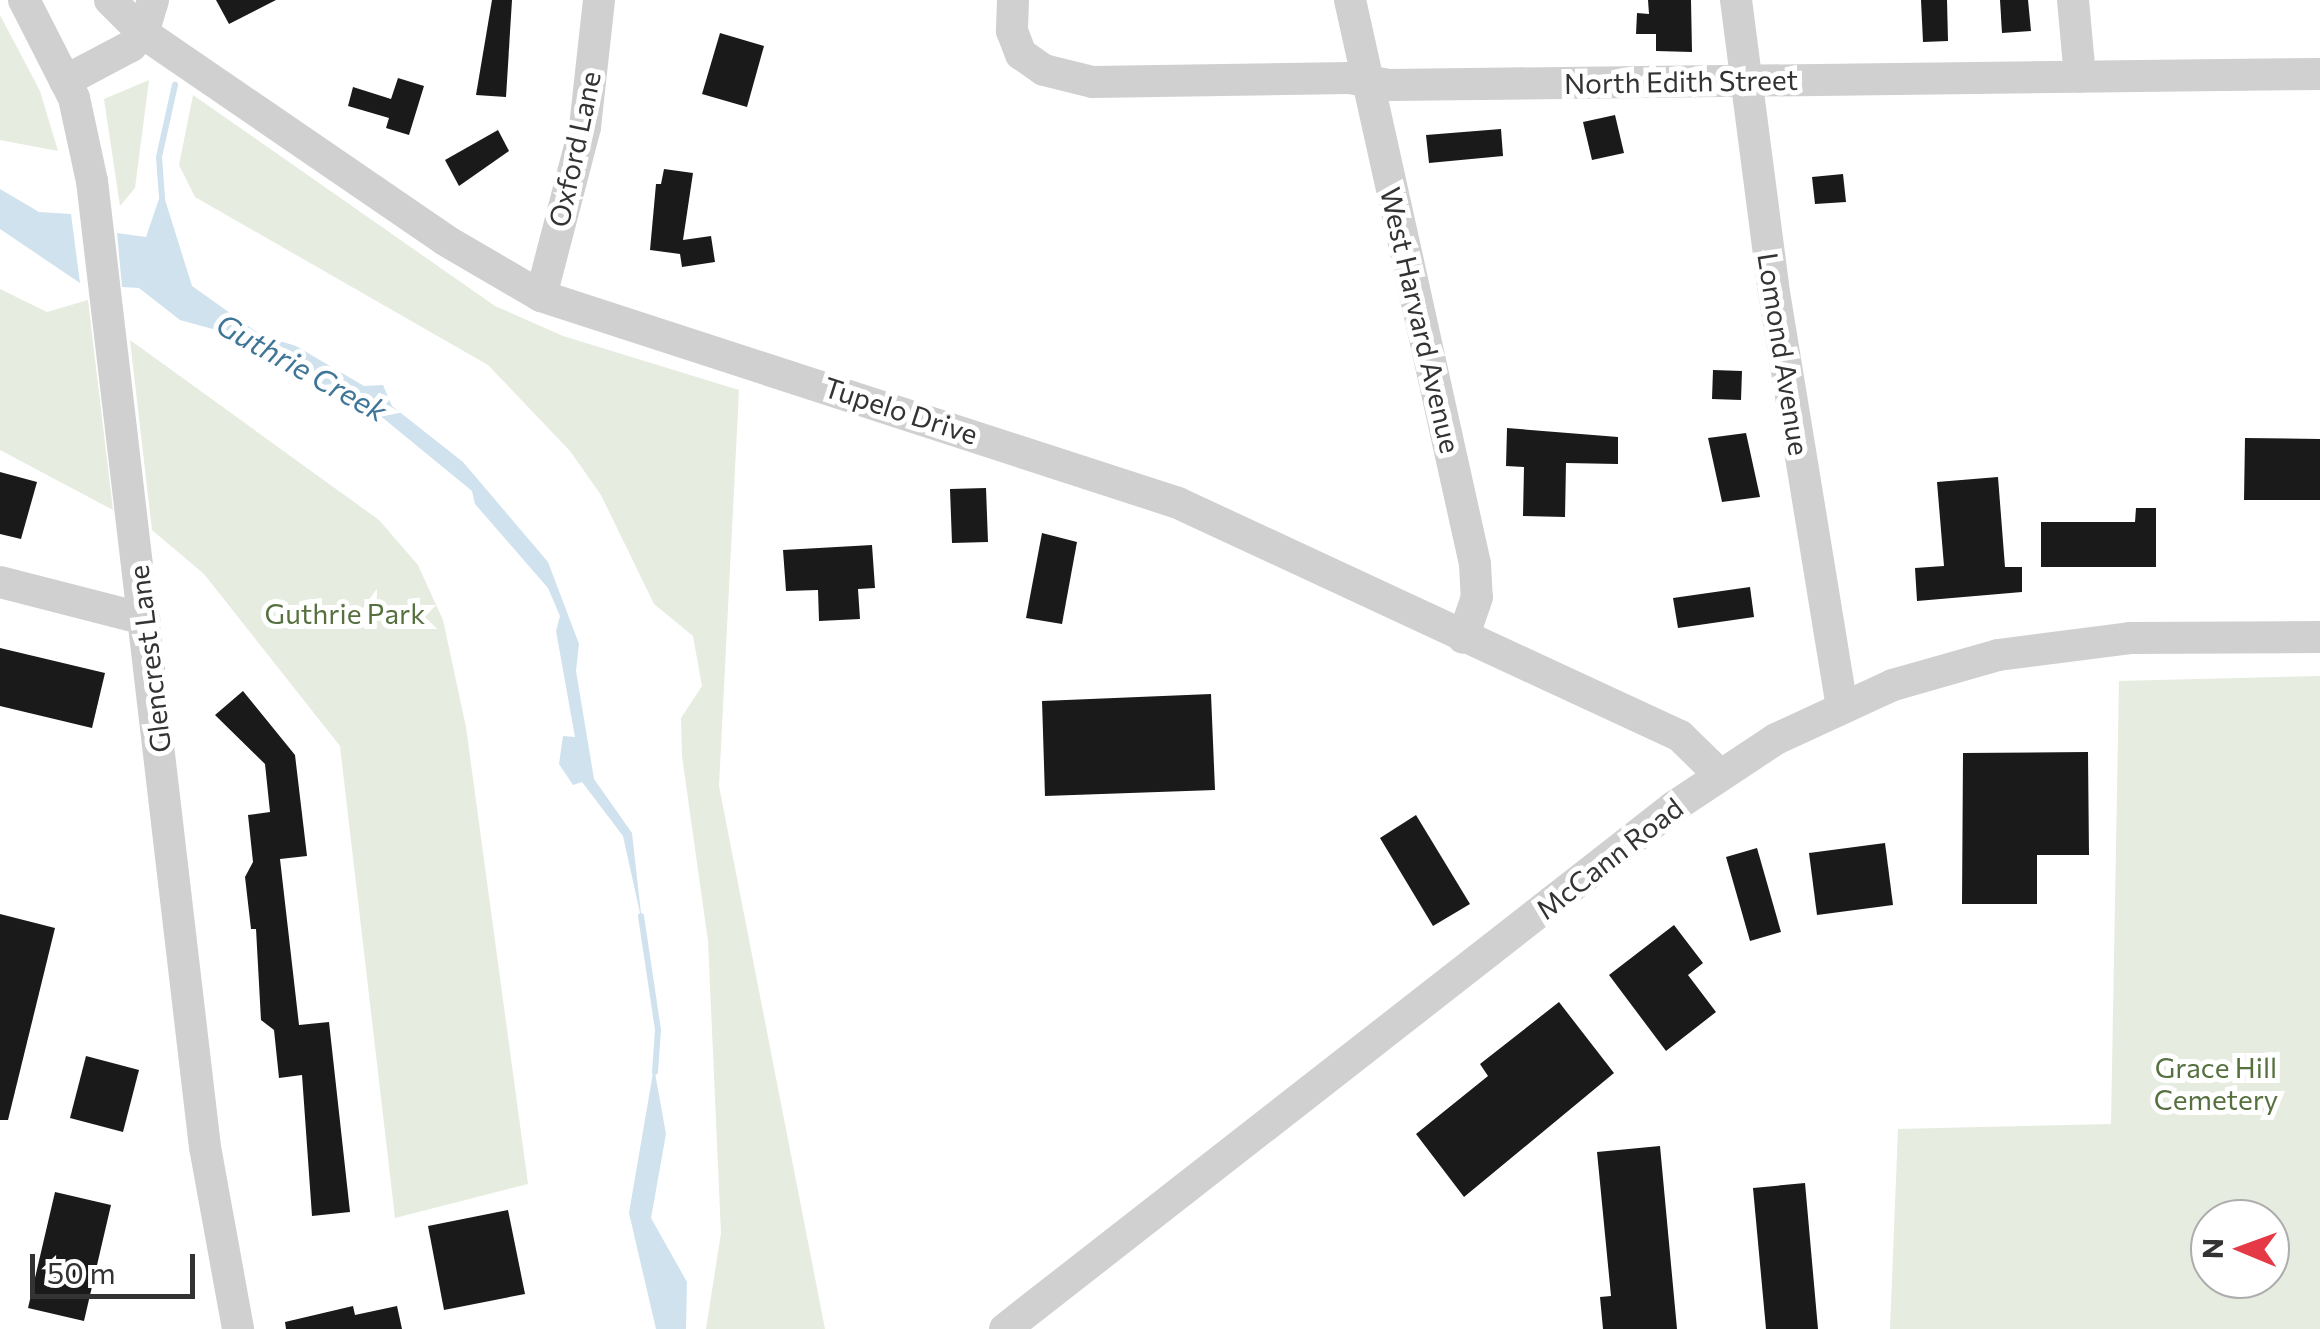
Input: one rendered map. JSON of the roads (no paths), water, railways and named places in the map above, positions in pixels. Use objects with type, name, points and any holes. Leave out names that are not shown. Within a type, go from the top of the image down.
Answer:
[{"type":"street","name":"Glencrest Lane","points":[[24,0],[66,81],[94,198],[205,1147],[238,1329]]},
{"type":"street","name":"Tupelo Drive","points":[[110,0],[143,33],[457,249],[541,296],[1120,480],[1680,736],[1719,774]]},
{"type":"street","points":[[66,81],[109,62],[143,33],[153,0]]},
{"type":"street","name":"Oxford Lane","points":[[541,296],[585,127],[598,0]]},
{"type":"street","name":"North Edith Street","points":[[1013,0],[1017,48],[1044,70],[1094,82],[2320,74]]},
{"type":"street","name":"West Harvard Avenue","points":[[1350,0],[1476,564],[1478,597],[1463,638]]},
{"type":"street","name":"Lomond Avenue","points":[[1736,0],[1770,268],[1842,706]]},
{"type":"street","points":[[2073,0],[2080,76]]},
{"type":"street","points":[[0,582],[144,619]]},
{"type":"street","name":"McCann Road","points":[[1005,1329],[1719,774],[1842,706],[1948,668],[2042,648],[2155,637],[2320,637]]},
{"type":"water","points":[[0,189],[39,212],[71,214],[80,283],[0,229]]},
{"type":"water","points":[[162,190],[192,286],[261,335],[296,346],[364,386],[383,385],[392,406],[463,462],[548,562],[579,644],[576,671],[594,779],[632,833],[642,922],[623,836],[582,782],[573,785],[559,764],[563,736],[575,737],[556,631],[560,616],[548,588],[475,504],[472,491],[383,418],[220,331],[180,320],[139,288],[122,287],[117,233],[146,237]]},
{"type":"water","points":[[654,1067],[666,1134],[651,1218],[687,1282],[686,1329],[656,1329],[629,1213]]},
{"type":"waterway","points":[[162,197],[159,157],[175,85]]},
{"type":"waterway","name":"Guthrie Creek","points":[[641,916],[658,1030],[655,1072]]},
{"type":"park label","name":"Guthrie Park","points":[[345,613]]},
{"type":"park label","name":"Grace Hill Cemetery","points":[[2216,1083]]}]
